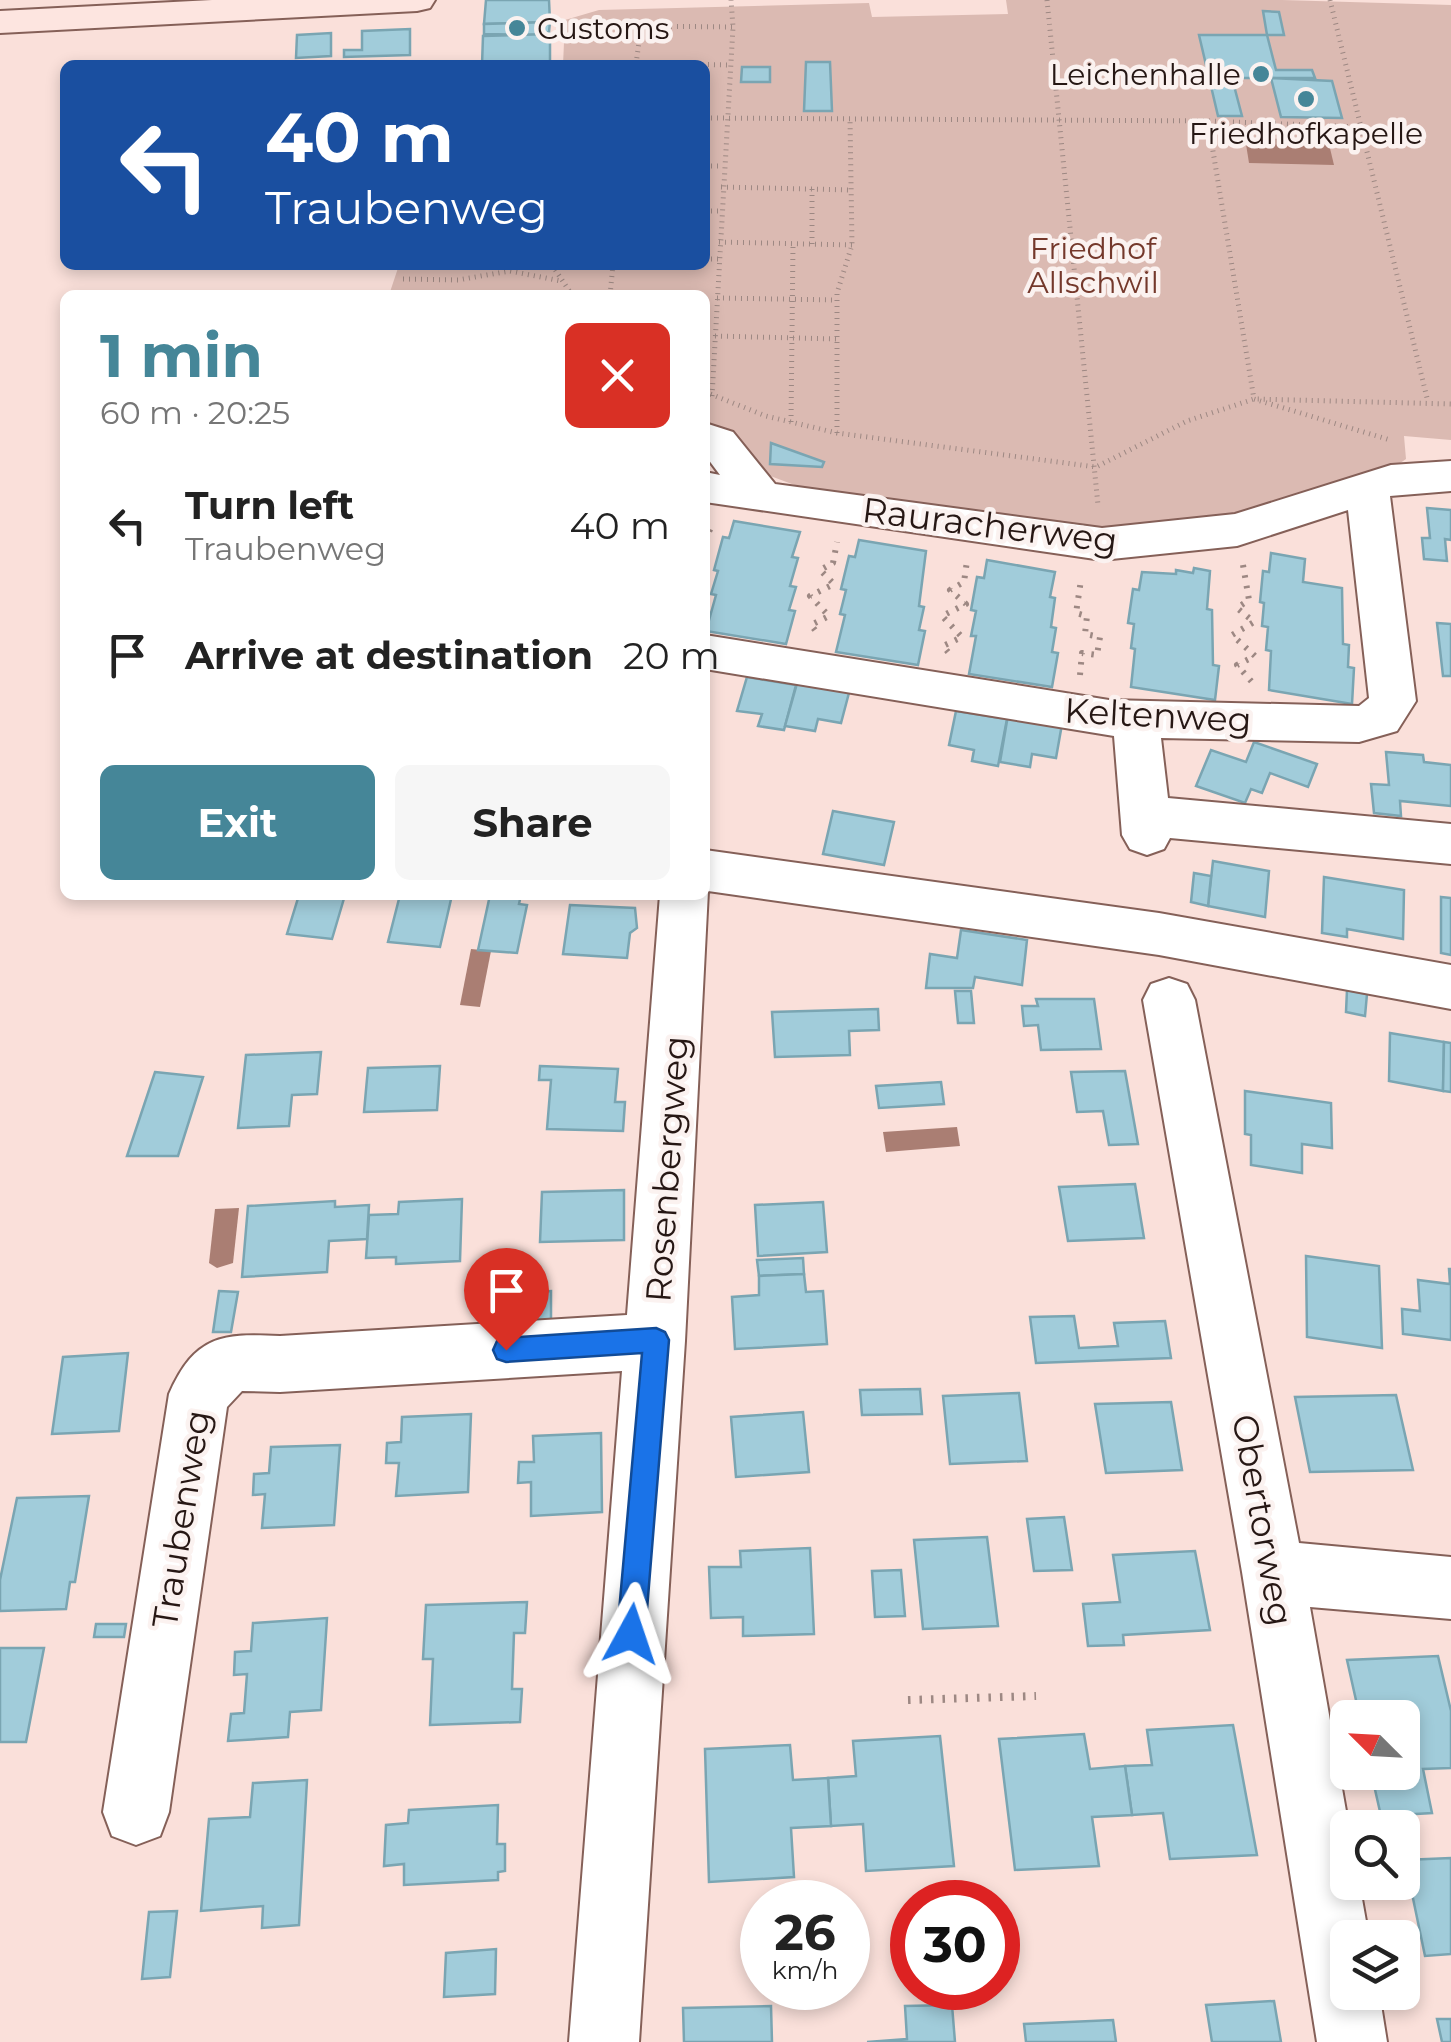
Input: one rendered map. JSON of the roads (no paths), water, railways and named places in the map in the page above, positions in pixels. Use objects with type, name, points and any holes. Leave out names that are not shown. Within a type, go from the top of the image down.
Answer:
[{"type":"main road","points":[[0,22],[417,0]]},
{"type":"street","points":[[710,440],[718,442],[762,498]]},
{"type":"street","name":"Rauracherweg","points":[[710,488],[1102,544],[1170,540],[1237,530],[1391,480],[1451,476]]},
{"type":"street","name":"Keltenweg","points":[[710,653],[1109,718],[1359,724],[1380,718],[1393,701],[1368,488]]},
{"type":"street","points":[[1137,733],[1146,826],[1451,844]]},
{"type":"street","points":[[710,871],[1159,934],[1451,987]]},
{"type":"street","name":"Rosenbergweg","points":[[604,2042],[625,1708],[656,1340],[684,900]]},
{"type":"street","name":"Obertorweg","points":[[1169,1000],[1273,1572],[1352,2042]]},
{"type":"street","name":"Traubenweg","points":[[136,1812],[199,1394],[230,1362],[280,1364],[656,1340]]},
{"type":"street","points":[[1273,1572],[1451,1588]]},
{"type":"place","name":"Customs","points":[[517,28]]},
{"type":"place","name":"Leichenhalle","points":[[1261,74]]},
{"type":"place","name":"Friedhofkapelle","points":[[1306,99]]},
{"type":"park label","name":"Friedhof Allschwil","points":[[1093,265]]}]
